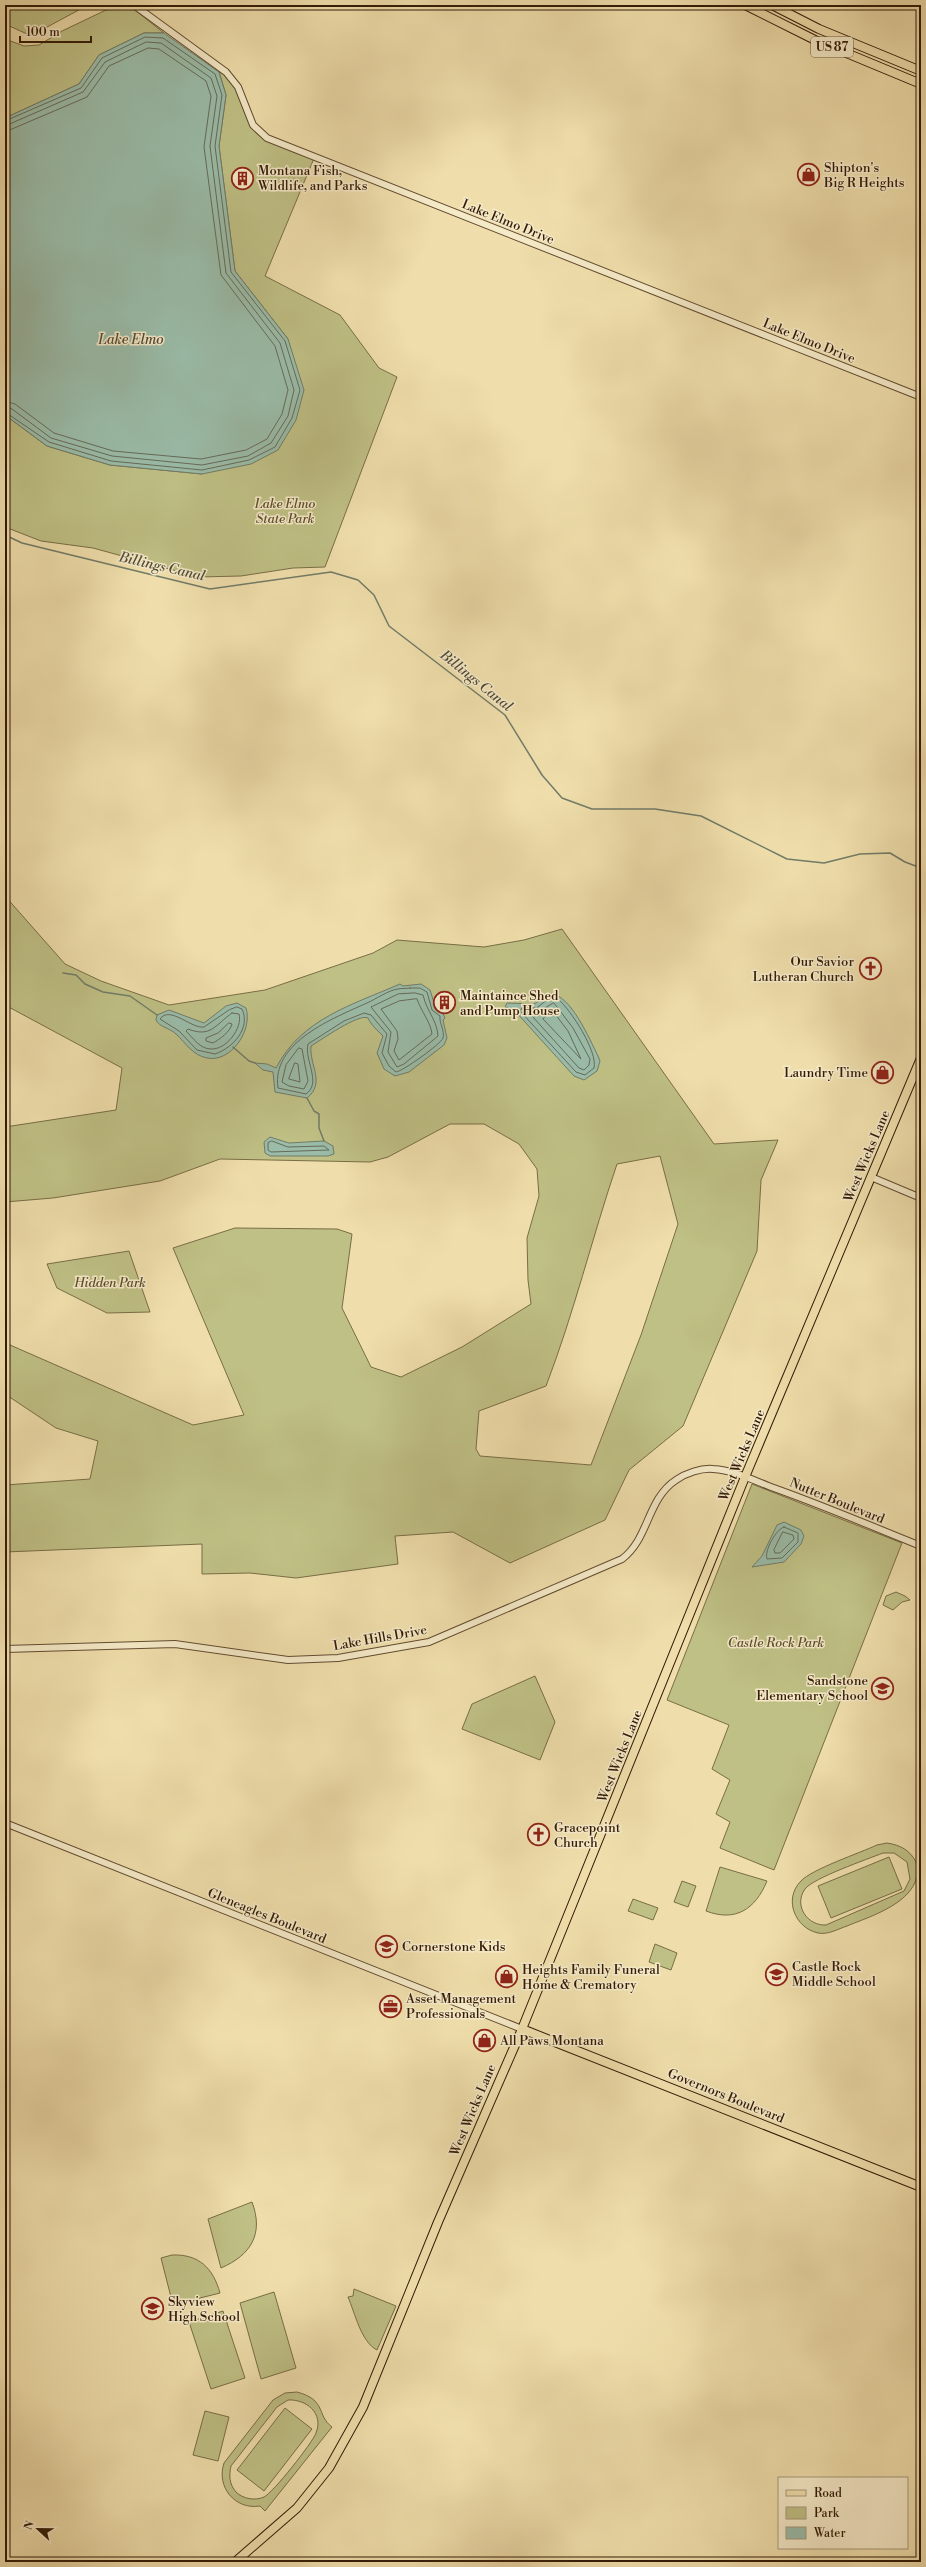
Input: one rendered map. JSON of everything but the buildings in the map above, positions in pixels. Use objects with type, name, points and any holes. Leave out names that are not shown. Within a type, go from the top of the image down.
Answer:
[{"type":"main road","name":"US 87","points":[[745,5],[815,40],[921,84]]},
{"type":"main road","name":"US 87","points":[[772,5],[819,29],[921,71]]},
{"type":"main road","name":"West Wicks Lane","points":[[235,2562],[298,2508],[329,2468],[363,2407],[438,2222],[522,2029],[745,1477],[921,1058]]},
{"type":"main road","name":"Governors Boulevard","points":[[522,2029],[921,2187]]},
{"type":"street","name":"Lake Elmo Drive","points":[[134,5],[226,72],[238,87],[253,125],[267,138],[921,397]]},
{"type":"street","points":[[871,1177],[921,1198]]},
{"type":"street","name":"Lake Hills Drive","points":[[5,1649],[175,1644],[260,1658],[307,1660],[338,1658],[429,1642],[622,1559],[637,1543],[662,1493],[682,1476],[713,1468],[745,1477]]},
{"type":"street","name":"Nutter Boulevard","points":[[745,1477],[921,1546]]},
{"type":"street","name":"Gleneagles Boulevard","points":[[5,1823],[522,2029]]},
{"type":"green space","points":[[5,5],[88,5],[36,33],[27,34],[5,24]]},
{"type":"green space","points":[[131,7],[164,33],[144,33],[99,55],[79,84],[5,118],[5,39],[24,46],[39,45],[62,31],[106,10]]},
{"type":"green space","name":"Lake Elmo State Park","points":[[219,72],[233,79],[259,133],[315,156],[265,276],[340,315],[379,368],[397,377],[325,567],[293,568],[241,576],[199,577],[93,548],[41,541],[5,527],[5,415],[47,446],[110,465],[202,474],[288,339],[235,271],[219,146],[226,95]]},
{"type":"green space","points":[[5,896],[65,964],[101,981],[169,1005],[265,990],[373,953],[397,940],[484,947],[524,940],[562,929],[714,1144],[778,1140],[761,1180],[757,1251],[683,1426],[629,1470],[605,1520],[510,1563],[453,1532],[395,1536],[398,1564],[296,1578],[250,1573],[202,1574],[202,1544],[5,1552],[5,1485],[90,1479],[98,1441],[56,1428],[5,1394],[5,1332],[10,1345],[193,1425],[244,1415],[173,1248],[235,1228],[337,1229],[352,1234],[342,1308],[371,1367],[401,1377],[462,1347],[531,1304],[528,1280],[527,1238],[539,1196],[537,1169],[519,1144],[484,1124],[450,1124],[388,1157],[370,1162],[220,1159],[160,1181],[53,1198],[5,1202],[5,1127],[116,1110],[122,1068],[5,1005]],"holes":[[[660,1156],[678,1224],[641,1335],[591,1465],[480,1456],[476,1449],[479,1411],[546,1386],[574,1303],[617,1164]]]},
{"type":"green space","name":"Hidden Park","points":[[129,1251],[150,1312],[107,1313],[57,1288],[47,1264]]},
{"type":"green space","name":"Castle Rock Park","points":[[752,1484],[902,1543],[774,1870],[720,1848],[730,1822],[716,1814],[730,1780],[712,1769],[729,1725],[667,1700]]},
{"type":"green space","points":[[896,1592],[910,1600],[902,1602],[893,1610],[883,1605],[886,1596]]},
{"type":"green space","points":[[535,1676],[555,1722],[540,1760],[462,1729],[472,1704]]},
{"type":"green space","points":[[887,1843],[896,1845],[908,1851],[914,1858],[916,1862],[917,1875],[913,1887],[905,1896],[882,1911],[837,1930],[818,1933],[803,1925],[794,1912],[792,1904],[796,1888],[801,1881],[825,1866],[877,1845]],"holes":[[[883,1853],[894,1853],[907,1862],[910,1879],[904,1891],[826,1925],[813,1922],[804,1914],[801,1902],[802,1895],[805,1889],[810,1885],[829,1874],[854,1864]]]},
{"type":"green space","points":[[889,1857],[902,1889],[831,1918],[818,1886]]},
{"type":"green space","points":[[720,1867],[767,1881],[756,1899],[743,1911],[726,1915],[706,1911]]},
{"type":"green space","points":[[682,1881],[696,1886],[688,1907],[674,1902]]},
{"type":"green space","points":[[633,1899],[658,1908],[653,1920],[628,1911]]},
{"type":"green space","points":[[655,1944],[677,1953],[671,1970],[649,1962]]},
{"type":"green space","points":[[252,2202],[256,2224],[252,2242],[240,2257],[221,2268],[208,2219]]},
{"type":"green space","points":[[172,2255],[190,2257],[204,2264],[213,2276],[220,2293],[176,2304],[172,2301],[161,2258]]},
{"type":"green space","points":[[354,2289],[396,2306],[377,2350],[367,2341],[356,2319],[348,2297],[353,2296]]},
{"type":"green space","points":[[274,2292],[296,2368],[261,2379],[240,2303]]},
{"type":"green space","points":[[223,2311],[245,2378],[211,2389],[189,2322]]},
{"type":"green space","points":[[297,2392],[313,2399],[320,2408],[324,2418],[332,2427],[265,2511],[260,2506],[243,2504],[230,2495],[225,2488],[222,2472],[224,2463],[273,2400],[285,2393]],"holes":[[[288,2400],[295,2400],[312,2409],[318,2419],[316,2433],[292,2467],[276,2487],[269,2493],[264,2497],[257,2499],[249,2499],[242,2496],[236,2492],[231,2483],[231,2466],[277,2407]]]},
{"type":"green space","points":[[285,2408],[312,2429],[264,2491],[237,2470]]},
{"type":"green space","points":[[205,2411],[229,2417],[218,2461],[193,2455]]},
{"type":"water","name":"Lake Elmo","points":[[144,33],[164,33],[219,72],[226,95],[219,146],[235,271],[288,339],[304,390],[296,420],[278,450],[251,464],[202,474],[110,465],[47,446],[5,415],[5,118],[79,84],[99,55]]},
{"type":"water","points":[[400,984],[403,986],[421,984],[430,990],[436,1009],[440,1007],[445,1018],[443,1020],[447,1038],[444,1045],[409,1072],[395,1076],[384,1069],[377,1053],[383,1036],[368,1018],[357,1019],[311,1046],[316,1080],[313,1092],[307,1098],[275,1092],[273,1072],[263,1070],[255,1063],[267,1064],[276,1068],[287,1051],[299,1037],[314,1025],[346,1007]]},
{"type":"water","points":[[550,994],[565,1001],[572,1009],[585,1029],[600,1061],[597,1071],[584,1080],[574,1076],[515,1011],[505,1007],[507,1003],[534,1004]]},
{"type":"water","points":[[237,1003],[246,1008],[246,1026],[243,1035],[232,1050],[216,1058],[207,1058],[197,1054],[176,1034],[156,1020],[157,1015],[169,1010],[204,1023],[226,1006]]},
{"type":"water","points":[[270,1137],[289,1143],[324,1141],[333,1146],[334,1154],[328,1156],[270,1156],[265,1153],[264,1142]]},
{"type":"water","points":[[784,1522],[801,1530],[804,1536],[801,1544],[784,1562],[752,1567],[762,1556],[777,1525]]},
{"type":"waterway","name":"Billings Canal","points":[[5,535],[22,543],[210,589],[331,572],[358,580],[374,595],[389,626],[505,715],[542,775],[562,798],[592,809],[655,809],[701,816],[787,859],[824,863],[860,854],[890,853],[905,862],[921,868]]},
{"type":"waterway","points":[[63,973],[76,975],[85,984],[103,992],[130,996],[157,1015]]},
{"type":"waterway","points":[[233,1047],[249,1061],[255,1063]]},
{"type":"waterway","points":[[307,1098],[314,1111],[319,1114],[319,1128],[324,1141]]},
{"type":"place","name":"Shipton's Big R Heights","points":[[809,175]]},
{"type":"place","name":"Montana Fish, Wildlife, and Parks","points":[[242,178]]},
{"type":"place","name":"Our Savior Lutheran Church","points":[[870,969]]},
{"type":"place","name":"Maintaince Shed and Pump House","points":[[444,1003]]},
{"type":"place","name":"Laundry Time","points":[[883,1073]]},
{"type":"place","name":"Sandstone Elementary School","points":[[883,1688]]},
{"type":"place","name":"Gracepoint Church","points":[[539,1835]]},
{"type":"place","name":"Cornerstone Kids","points":[[386,1947]]},
{"type":"place","name":"Castle Rock Middle School","points":[[777,1974]]},
{"type":"place","name":"Heights Family Funeral Home & Crematory","points":[[506,1977]]},
{"type":"place","name":"Asset Management Professionals","points":[[391,2006]]},
{"type":"place","name":"All Paws Montana","points":[[485,2041]]},
{"type":"place","name":"Skyview High School","points":[[153,2309]]}]
